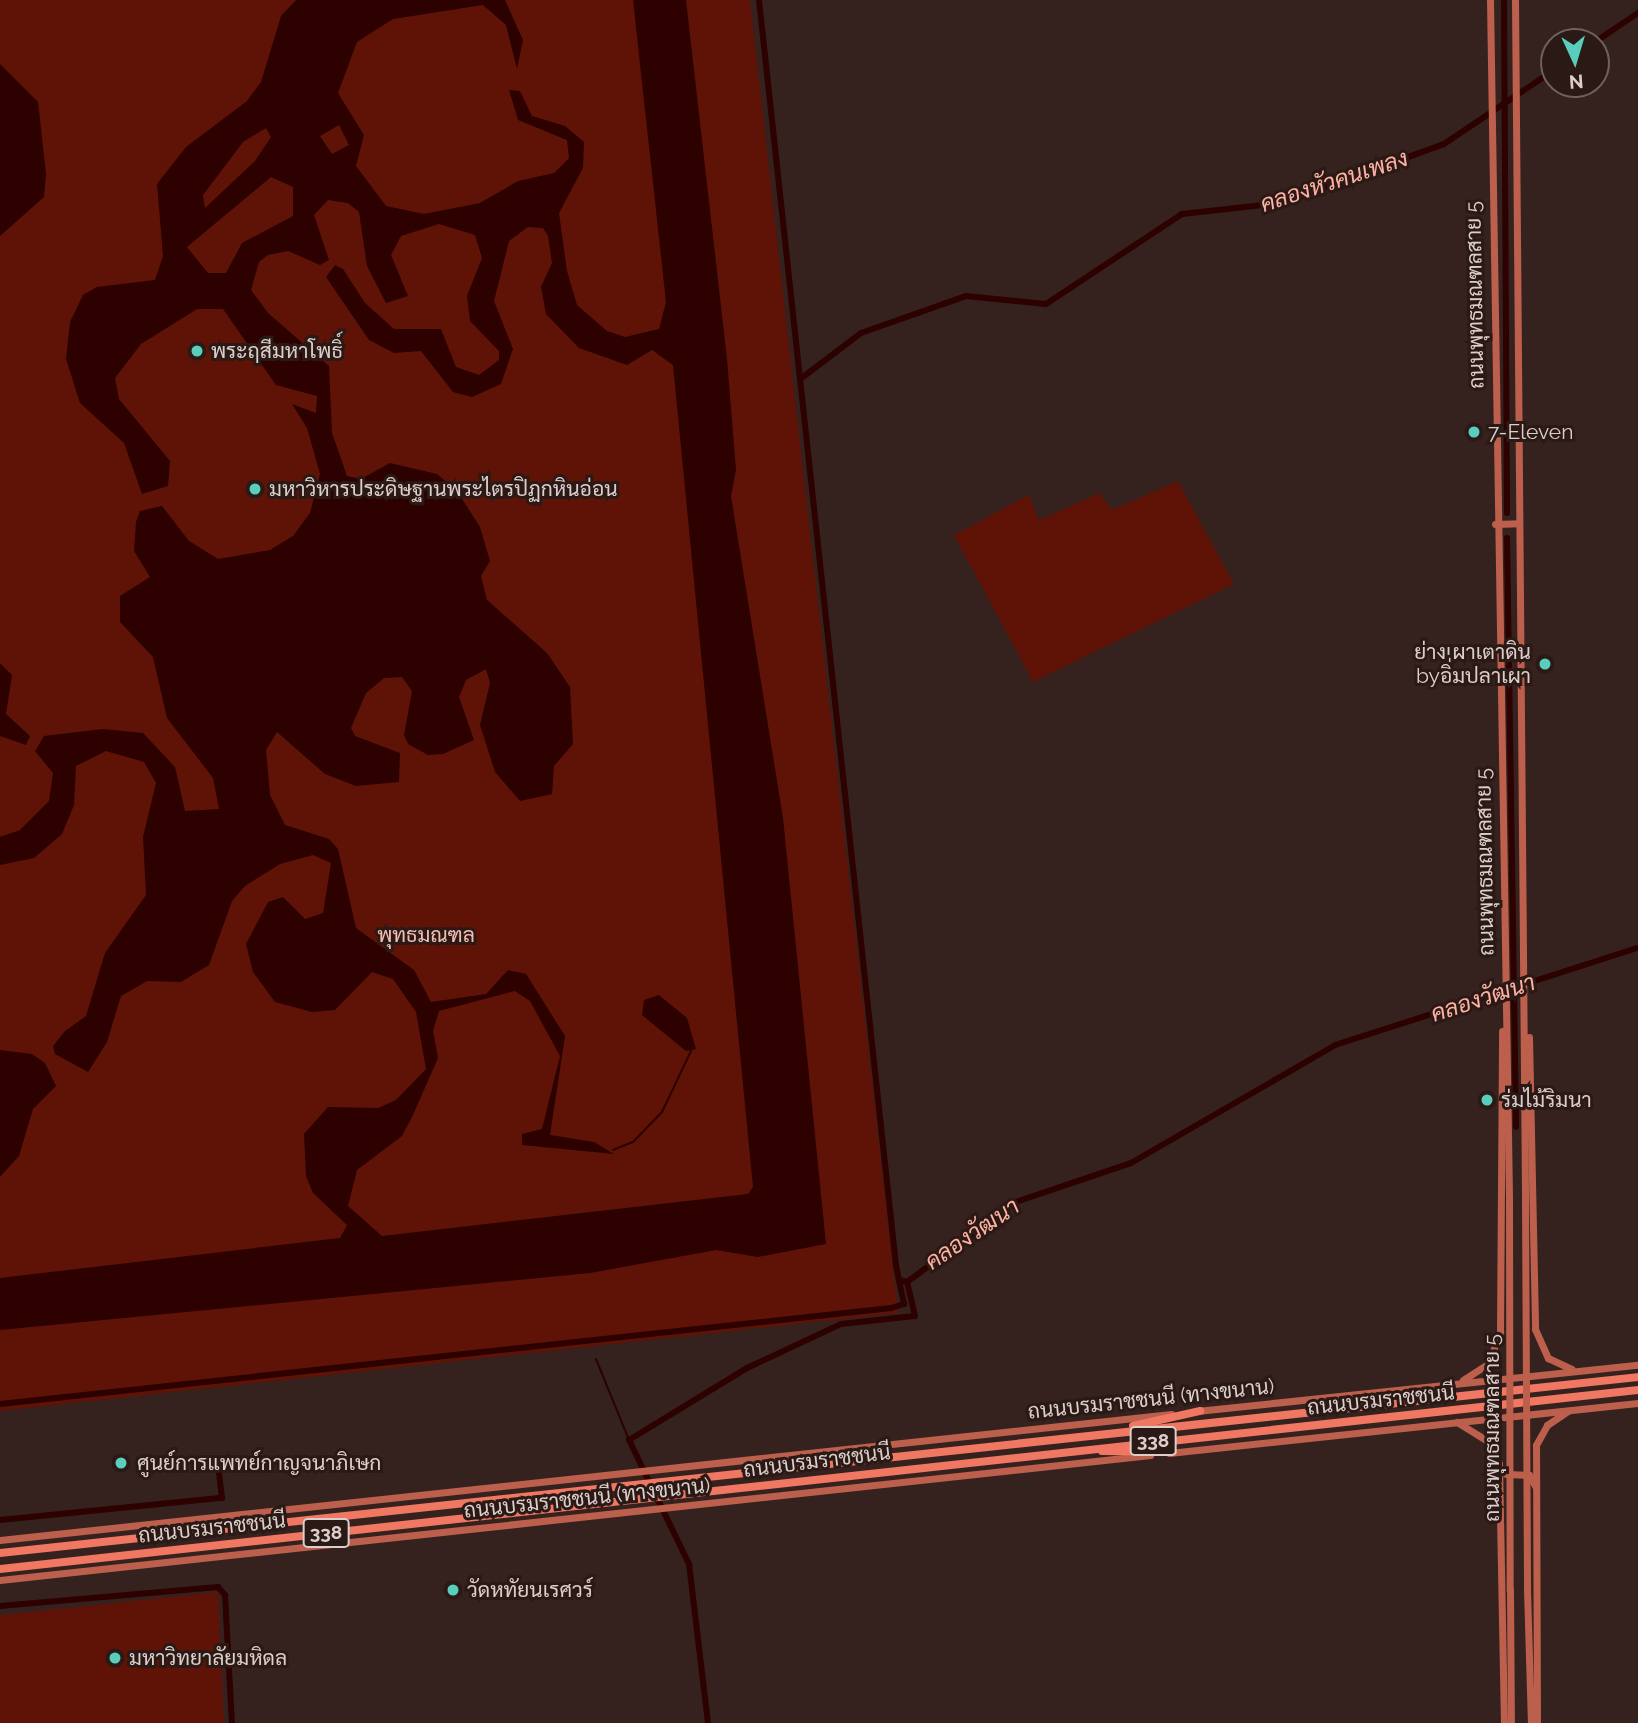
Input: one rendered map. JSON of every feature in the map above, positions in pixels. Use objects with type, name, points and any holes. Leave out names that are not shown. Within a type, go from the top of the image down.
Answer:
[{"type":"highway","name":"ถนนบรมราชชนนี","points":[[0,1553],[1638,1377]]},
{"type":"highway","name":"ถนนบรมราชชนนี","points":[[0,1569],[1638,1390]]},
{"type":"highway","points":[[1057,1440],[1200,1411]]},
{"type":"highway","points":[[1062,1451],[1172,1452]]},
{"type":"main road","name":"ถนนพุทธมณฑลสาย 5","points":[[1490,0],[1495,524],[1508,1200],[1511,1723]]},
{"type":"main road","name":"ถนนพุทธมณฑลสาย 5","points":[[1515,0],[1519,523],[1527,993],[1527,1590],[1531,1723]]},
{"type":"main road","points":[[1495,524],[1519,523]]},
{"type":"main road","points":[[1526,1008],[1535,1304],[1542,1351],[1554,1364],[1581,1371]]},
{"type":"main road","points":[[1453,1384],[1482,1371],[1493,1356],[1499,1300],[1505,1009]]},
{"type":"main road","points":[[1499,1300],[1516,1312],[1535,1304]]},
{"type":"main road","name":"ถนนบรมราชชนนี (ทางขนาน)","points":[[0,1540],[1638,1365]]},
{"type":"main road","name":"ถนนบรมราชชนนี (ทางขนาน)","points":[[0,1580],[1638,1403]]},
{"type":"main road","points":[[1537,1723],[1536,1489],[1541,1434],[1568,1410]]},
{"type":"main road","points":[[1455,1421],[1488,1441],[1501,1484],[1504,1723]]},
{"type":"main road","points":[[1501,1484],[1505,1475],[1523,1472],[1536,1489]]},
{"type":"green space","name":"พุทธมณฑล","points":[[0,0],[750,0],[898,1313],[0,1411]]},
{"type":"green space","points":[[1178,481],[1234,584],[1033,682],[954,535],[1029,495],[1039,520],[1100,493],[1112,510]]},
{"type":"green space","name":"มหาวิทยาลัยมหิดล","points":[[218,1592],[224,1723],[0,1723],[0,1615]]},
{"type":"shaded area","points":[[296,0],[505,0],[523,40],[517,69],[506,25],[483,5],[393,19],[357,42],[338,93],[364,135],[356,166],[386,206],[424,214],[480,203],[518,181],[554,173],[569,158],[567,140],[518,120],[509,90],[520,91],[532,116],[565,126],[584,142],[583,168],[559,213],[567,271],[577,305],[607,331],[625,337],[659,329],[666,302],[633,0],[686,0],[727,359],[736,470],[731,496],[783,818],[826,1244],[758,1257],[716,1250],[590,1273],[0,1330],[0,1278],[340,1238],[347,1225],[313,1193],[306,1176],[304,1134],[328,1107],[378,1108],[396,1100],[426,1069],[416,1012],[393,979],[372,972],[335,1010],[312,1012],[275,1002],[253,972],[246,944],[268,902],[283,897],[305,919],[323,913],[331,863],[313,855],[280,864],[245,886],[232,901],[209,965],[181,982],[147,981],[121,996],[107,1042],[88,1072],[55,1054],[53,1046],[65,1031],[86,1016],[105,953],[146,895],[143,837],[156,783],[144,762],[106,751],[76,766],[74,805],[62,834],[34,858],[0,865],[0,837],[20,830],[49,801],[53,773],[35,751],[44,736],[103,729],[143,733],[175,767],[185,811],[219,809],[213,778],[167,718],[153,657],[120,622],[120,596],[150,577],[134,551],[136,522],[140,511],[162,506],[189,541],[218,559],[270,550],[293,536],[310,513],[320,474],[307,428],[292,404],[316,413],[317,396],[276,385],[223,309],[197,309],[141,344],[115,378],[119,399],[170,461],[168,486],[142,494],[124,443],[80,403],[66,359],[70,322],[83,295],[97,287],[155,280],[163,256],[157,184],[186,147],[247,101],[261,82],[281,16]],"holes":[[[339,125],[349,145],[332,154],[320,136]],[[266,128],[271,137],[255,161],[205,208],[203,195],[243,142]],[[271,177],[293,187],[293,216],[242,243],[226,273],[208,273],[187,247]],[[328,200],[348,203],[359,212],[367,266],[386,303],[408,296],[391,255],[401,236],[439,224],[475,235],[482,258],[467,296],[470,321],[499,351],[499,360],[479,375],[456,367],[441,329],[394,329],[365,303],[343,269],[335,265],[326,277],[369,340],[394,353],[421,351],[453,392],[472,397],[501,384],[513,349],[494,301],[509,241],[528,227],[543,228],[548,236],[552,263],[541,287],[546,314],[579,348],[627,365],[652,350],[673,365],[753,1187],[748,1194],[382,1236],[348,1206],[357,1170],[402,1136],[413,1115],[438,1058],[433,1031],[439,1011],[515,991],[530,1001],[560,1056],[542,1129],[522,1134],[522,1145],[614,1154],[594,1142],[550,1135],[565,1036],[526,974],[508,970],[486,994],[431,1002],[414,970],[356,928],[338,849],[329,839],[285,825],[270,795],[266,750],[277,732],[325,774],[356,786],[399,782],[400,753],[355,736],[351,728],[366,693],[384,678],[402,677],[412,691],[404,735],[408,744],[428,755],[443,754],[474,740],[459,697],[466,680],[486,669],[490,683],[480,725],[495,772],[520,801],[552,794],[554,766],[573,744],[570,687],[547,653],[487,600],[481,576],[490,561],[480,527],[457,491],[437,474],[390,463],[361,479],[347,476],[332,433],[329,366],[268,313],[251,290],[259,262],[268,255],[288,251],[320,265],[329,260],[314,215]]]},
{"type":"shaded area","points":[[0,64],[38,102],[46,174],[44,197],[0,236]]},
{"type":"shaded area","points":[[0,663],[12,675],[6,714],[30,736],[26,745],[0,736]]},
{"type":"shaded area","points":[[659,995],[687,1018],[696,1049],[686,1051],[642,1015],[644,1000]]},
{"type":"shaded area","points":[[0,1050],[32,1054],[45,1063],[56,1086],[33,1109],[19,1156],[0,1177]]},
{"type":"waterway","points":[[759,0],[896,1265],[899,1280],[907,1282]]},
{"type":"waterway","points":[[1504,0],[1507,513]]},
{"type":"waterway","name":"คลองหัวคนเพลง","points":[[1610,32],[1638,13]]},
{"type":"waterway","name":"คลองหัวคนเพลง","points":[[803,377],[861,333],[966,296],[1046,304],[1182,214],[1282,203],[1444,144],[1540,79]]},
{"type":"waterway","points":[[1507,538],[1516,1127]]},
{"type":"waterway","name":"คลองวัฒนา","points":[[708,1723],[689,1564],[629,1440],[747,1368],[841,1324],[915,1316],[907,1282],[1016,1202],[1131,1163],[1335,1045],[1638,948]]},
{"type":"waterway","points":[[613,1150],[633,1142],[662,1112],[691,1051]]},
{"type":"waterway","points":[[0,1404],[891,1308],[904,1304],[899,1280]]},
{"type":"waterway","points":[[596,1359],[629,1440]]},
{"type":"waterway","points":[[0,1520],[222,1498],[218,1464]]},
{"type":"waterway","points":[[0,1606],[218,1587],[225,1595],[232,1723]]},
{"type":"place","name":"พระฤสีมหาโพธิ์","points":[[197,351]]},
{"type":"place","name":"7-Eleven","points":[[1474,432]]},
{"type":"place","name":"มหาวิหารประดิษฐานพระไตรปิฏกหินอ่อน","points":[[255,489]]},
{"type":"place","name":"ย่างเผาเตาดิน byอิ่มปลาเผา","points":[[1545,664]]},
{"type":"place","name":"ร่มไม้ริมนา","points":[[1487,1100]]},
{"type":"place","name":"ศูนย์การแพทย์กาญจนาภิเษก","points":[[121,1463]]},
{"type":"place","name":"วัดหทัยนเรศวร์","points":[[453,1590]]},
{"type":"place","name":"มหาวิทยาลัยมหิดล","points":[[115,1658]]}]
